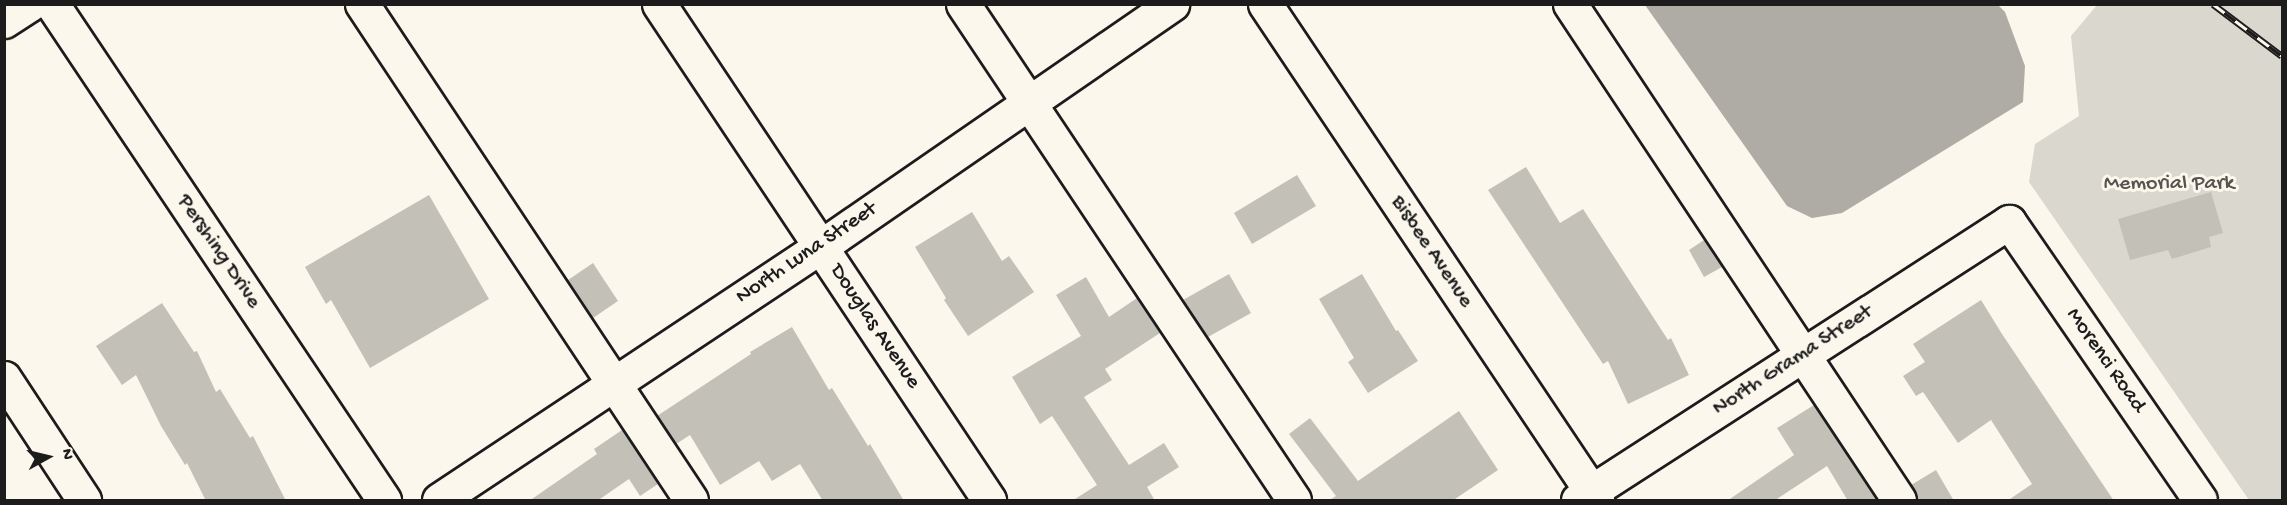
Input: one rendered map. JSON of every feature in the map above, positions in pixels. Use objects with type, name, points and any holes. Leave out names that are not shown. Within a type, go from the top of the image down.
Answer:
[{"type":"street","points":[[4,21],[30,4]]},
{"type":"street","name":"Pershing Drive","points":[[52,4],[384,501]]},
{"type":"street","points":[[362,4],[691,501]]},
{"type":"street","name":"Douglas Avenue","points":[[659,4],[989,501]]},
{"type":"street","points":[[963,4],[1294,501]]},
{"type":"street","name":"North Luna Street","points":[[439,501],[820,247],[1172,4]]},
{"type":"street","name":"Bisbee Avenue","points":[[1265,4],[1589,498]]},
{"type":"street","points":[[1570,4],[1899,501]]},
{"type":"street","name":"North Grama Street","points":[[1589,498],[1803,355],[2009,222]]},
{"type":"street","name":"Morenci Road","points":[[2009,222],[2200,501]]},
{"type":"street","points":[[4,378],[84,501]]},
{"type":"green space","name":"Memorial Park","points":[[2097,5],[2282,5],[2282,500],[2249,500],[2029,182],[2035,144],[2079,116],[2071,36]]},
{"type":"shaded area","points":[[1645,5],[1998,5],[2005,12],[2025,66],[2023,102],[1842,213],[1812,218],[1787,206]]},
{"type":"building","points":[[1526,167],[1560,223],[1583,209],[1668,340],[1671,338],[1689,375],[1628,404],[1608,361],[1603,364],[1488,190]]},
{"type":"building","points":[[1297,175],[1316,206],[1252,244],[1234,213]]},
{"type":"building","points":[[2211,192],[2223,233],[2209,237],[2211,247],[2172,259],[2168,250],[2130,260],[2118,219]]},
{"type":"building","points":[[429,195],[489,299],[370,368],[331,300],[326,304],[305,267]]},
{"type":"building","points":[[972,212],[1002,261],[1009,256],[1034,292],[968,336],[944,300],[946,298],[915,247]]},
{"type":"building","points":[[1704,240],[1722,267],[1704,277],[1689,250]]},
{"type":"building","points":[[593,263],[618,301],[593,318],[568,280]]},
{"type":"building","points":[[1229,274],[1251,313],[1208,337],[1183,300]]},
{"type":"building","points":[[1362,274],[1396,331],[1398,330],[1418,361],[1368,393],[1348,362],[1354,358],[1319,299]]},
{"type":"building","points":[[1086,277],[1109,317],[1137,298],[1160,333],[1105,369],[1112,380],[1084,397],[1129,465],[1164,443],[1179,467],[1147,487],[1155,501],[1072,501],[1097,485],[1052,416],[1040,424],[1012,377],[1081,336],[1056,295]]},
{"type":"building","points":[[1981,300],[2114,501],[2007,501],[2032,484],[1991,420],[1958,443],[1923,392],[1916,396],[1903,376],[1925,362],[1913,344]]},
{"type":"building","points":[[162,303],[194,352],[197,351],[216,392],[220,389],[250,438],[253,436],[286,501],[206,501],[187,463],[185,465],[161,426],[136,375],[122,385],[96,346]]},
{"type":"building","points":[[792,327],[829,390],[832,388],[868,446],[870,444],[904,501],[823,501],[800,464],[772,481],[759,461],[720,485],[690,435],[676,444],[657,416],[751,354],[750,352]]},
{"type":"building","points":[[1814,405],[1877,501],[1848,501],[1827,466],[1774,501],[1727,501],[1794,455],[1777,428]]},
{"type":"building","points":[[1459,411],[1498,470],[1452,501],[1328,501],[1336,496],[1289,434],[1310,418],[1358,481]]},
{"type":"building","points":[[622,430],[658,484],[640,496],[629,479],[597,501],[529,501],[597,454],[594,449]]},
{"type":"building","points":[[1936,470],[1954,501],[1917,501],[1911,485]]},
{"type":"railway","points":[[2213,4],[2282,56]]}]
